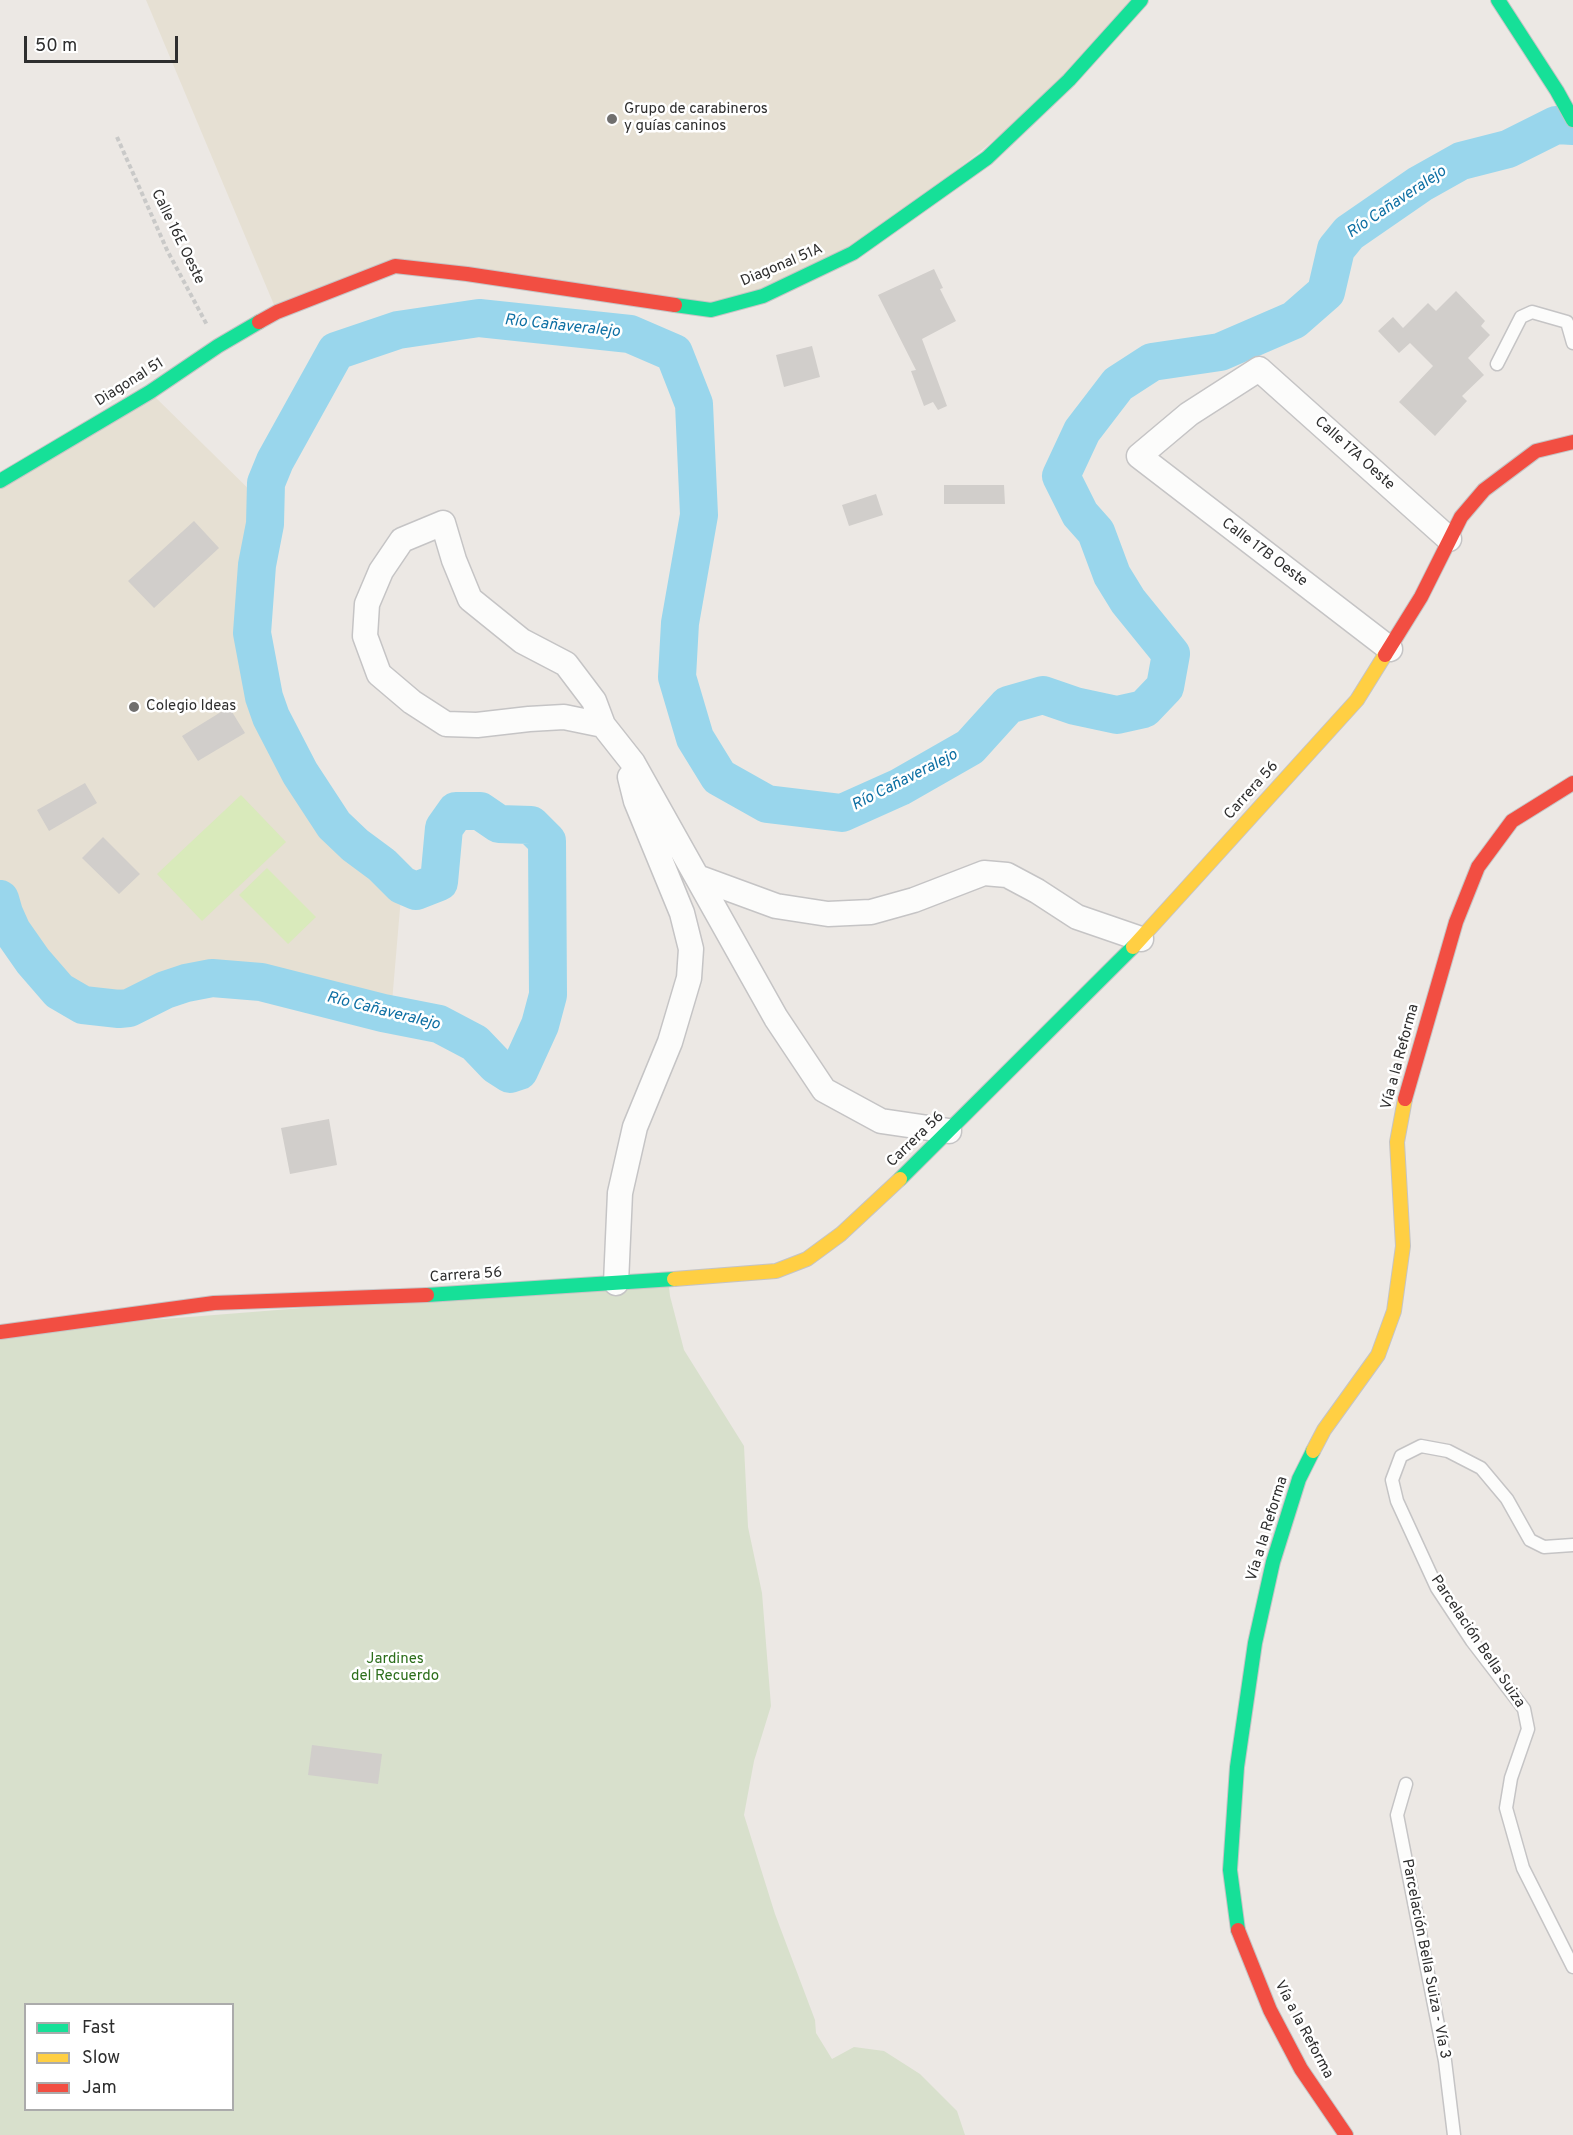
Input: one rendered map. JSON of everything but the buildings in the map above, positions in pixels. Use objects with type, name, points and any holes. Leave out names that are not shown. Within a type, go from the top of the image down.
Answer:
[{"type":"street","name":"Diagonal 51A","points":[[277,312],[395,267],[467,274],[711,309],[763,296],[853,253],[987,158],[1069,80],[1141,0]]},
{"type":"street","points":[[1497,0],[1557,91],[1573,120]]},
{"type":"street","name":"Diagonal 51","points":[[0,481],[150,392],[218,346],[277,312]]},
{"type":"street","name":"Calle 17A Oeste","points":[[1138,456],[1189,414],[1259,369],[1449,539]]},
{"type":"street","name":"Carrera 56","points":[[0,1332],[214,1303],[374,1298],[616,1283],[776,1271],[807,1259],[841,1234],[950,1131],[1141,939],[1357,700],[1420,597],[1461,517],[1484,490],[1536,451],[1573,442]]},
{"type":"street","name":"Calle 17B Oeste","points":[[1138,456],[1390,649]]},
{"type":"street","points":[[603,725],[564,717],[477,725],[446,724],[412,702],[379,674],[365,636],[367,604],[381,571],[402,540],[443,523],[454,560],[470,599],[522,641],[566,664],[594,701],[603,725],[633,763],[776,1018],[824,1090],[881,1121],[950,1131]]},
{"type":"street","points":[[616,1283],[620,1193],[635,1127],[670,1042],[688,978],[691,949],[682,913],[636,801],[630,776],[633,763]]},
{"type":"street","name":"Vía a la Reforma","points":[[1346,2135],[1296,2059],[1270,2010],[1238,1931],[1230,1870],[1237,1767],[1255,1643],[1273,1562],[1299,1479],[1324,1430],[1378,1355],[1394,1311],[1403,1246],[1397,1142],[1403,1107],[1456,922],[1478,867],[1512,821],[1573,783]]},
{"type":"street","points":[[697,877],[776,906],[828,914],[871,912],[914,900],[984,873],[1007,875],[1077,917],[1141,939]]},
{"type":"lane","points":[[1497,364],[1521,317],[1532,312],[1567,322],[1573,343]]},
{"type":"lane","name":"Parcelación Bella Suiza","points":[[1573,1545],[1544,1548],[1530,1540],[1507,1499],[1481,1468],[1448,1451],[1421,1446],[1401,1456],[1392,1480],[1396,1501],[1437,1588],[1472,1641],[1524,1709],[1528,1729],[1511,1778],[1506,1808],[1523,1868],[1573,1967]]},
{"type":"lane","name":"Parcelación Bella Suiza - Vía 3","points":[[1406,1784],[1397,1815],[1445,2061],[1454,2135]]},
{"type":"path","name":"Calle 16E Oeste","points":[[117,137],[167,250],[218,346]]},
{"type":"shaded area","name":"Grupo de carabineros y guías caninos","points":[[146,0],[1141,0],[1069,80],[853,253],[711,310],[395,266],[277,312]]},
{"type":"shaded area","name":"Colegio Ideas","points":[[150,392],[266,506],[257,565],[252,633],[264,697],[271,717],[300,773],[334,825],[402,885],[391,1014],[261,982],[212,978],[165,990],[129,1008],[83,1005],[59,991],[33,961],[12,931],[4,913],[0,899],[0,481]]},
{"type":"green space","points":[[241,795],[286,842],[202,921],[157,874]]},
{"type":"green space","points":[[267,868],[316,917],[288,944],[239,895]]},
{"type":"green space","name":"Jardines del Recuerdo","points":[[668,1279],[684,1350],[744,1446],[748,1527],[762,1593],[771,1706],[754,1761],[744,1815],[775,1914],[815,2020],[816,2033],[832,2059],[854,2047],[884,2051],[920,2074],[957,2111],[965,2135],[0,2135],[0,1332]]},
{"type":"waterway","name":"Río Cañaveralejo","points":[[0,899],[12,931],[33,961],[59,991],[83,1005],[129,1008],[165,990],[212,978],[261,982],[383,1013],[439,1024],[475,1043],[496,1065],[510,1074],[519,1071],[540,1025],[548,995],[547,841],[531,825],[499,824],[480,811],[456,811],[444,828],[439,882],[416,891],[402,885],[334,825],[300,773],[271,717],[264,697],[252,633],[257,565],[265,524],[266,483],[275,461],[336,351],[398,330],[479,318],[630,334],[674,353],[694,404],[699,515],[680,623],[677,677],[695,738],[719,777],[767,804],[842,813],[900,787],[970,747],[1008,705],[1043,695],[1075,706],[1117,715],[1144,709],[1165,687],[1171,654],[1128,601],[1112,575],[1096,532],[1080,514],[1061,476],[1082,431],[1118,384],[1152,362],[1220,352],[1294,320],[1326,292],[1336,249],[1349,233],[1420,184],[1461,161],[1508,149],[1556,125],[1573,126]]},
{"type":"traffic: fast","points":[[675,305],[711,310],[763,296],[853,253],[987,158],[1069,80],[1141,0]]},
{"type":"traffic: fast","points":[[1498,0],[1557,91],[1573,120]]},
{"type":"traffic: fast","points":[[0,481],[150,392],[218,346],[259,322]]},
{"type":"traffic: fast","points":[[900,1179],[1133,947]]},
{"type":"traffic: fast","points":[[427,1295],[674,1279]]},
{"type":"traffic: fast","points":[[1238,1930],[1230,1870],[1237,1767],[1255,1643],[1273,1562],[1299,1479],[1313,1451]]},
{"type":"traffic: slow","points":[[1133,947],[1357,700],[1385,655]]},
{"type":"traffic: slow","points":[[1313,1451],[1324,1430],[1378,1355],[1394,1311],[1403,1246],[1397,1142],[1405,1099]]},
{"type":"traffic: slow","points":[[674,1279],[776,1271],[807,1259],[841,1234],[900,1179]]},
{"type":"traffic: jam","points":[[259,322],[277,312],[395,266],[467,274],[675,305]]},
{"type":"traffic: jam","points":[[1385,655],[1421,597],[1461,517],[1484,490],[1536,451],[1573,442]]},
{"type":"traffic: jam","points":[[1405,1099],[1456,922],[1478,867],[1512,821],[1573,783]]},
{"type":"traffic: jam","points":[[0,1332],[214,1303],[427,1295]]},
{"type":"traffic: jam","points":[[1238,1930],[1270,2010],[1301,2069],[1346,2135]]},
{"type":"place","name":"Grupo de carabineros y guías caninos","points":[[612,119]]},
{"type":"place","name":"Colegio Ideas","points":[[134,707]]}]
